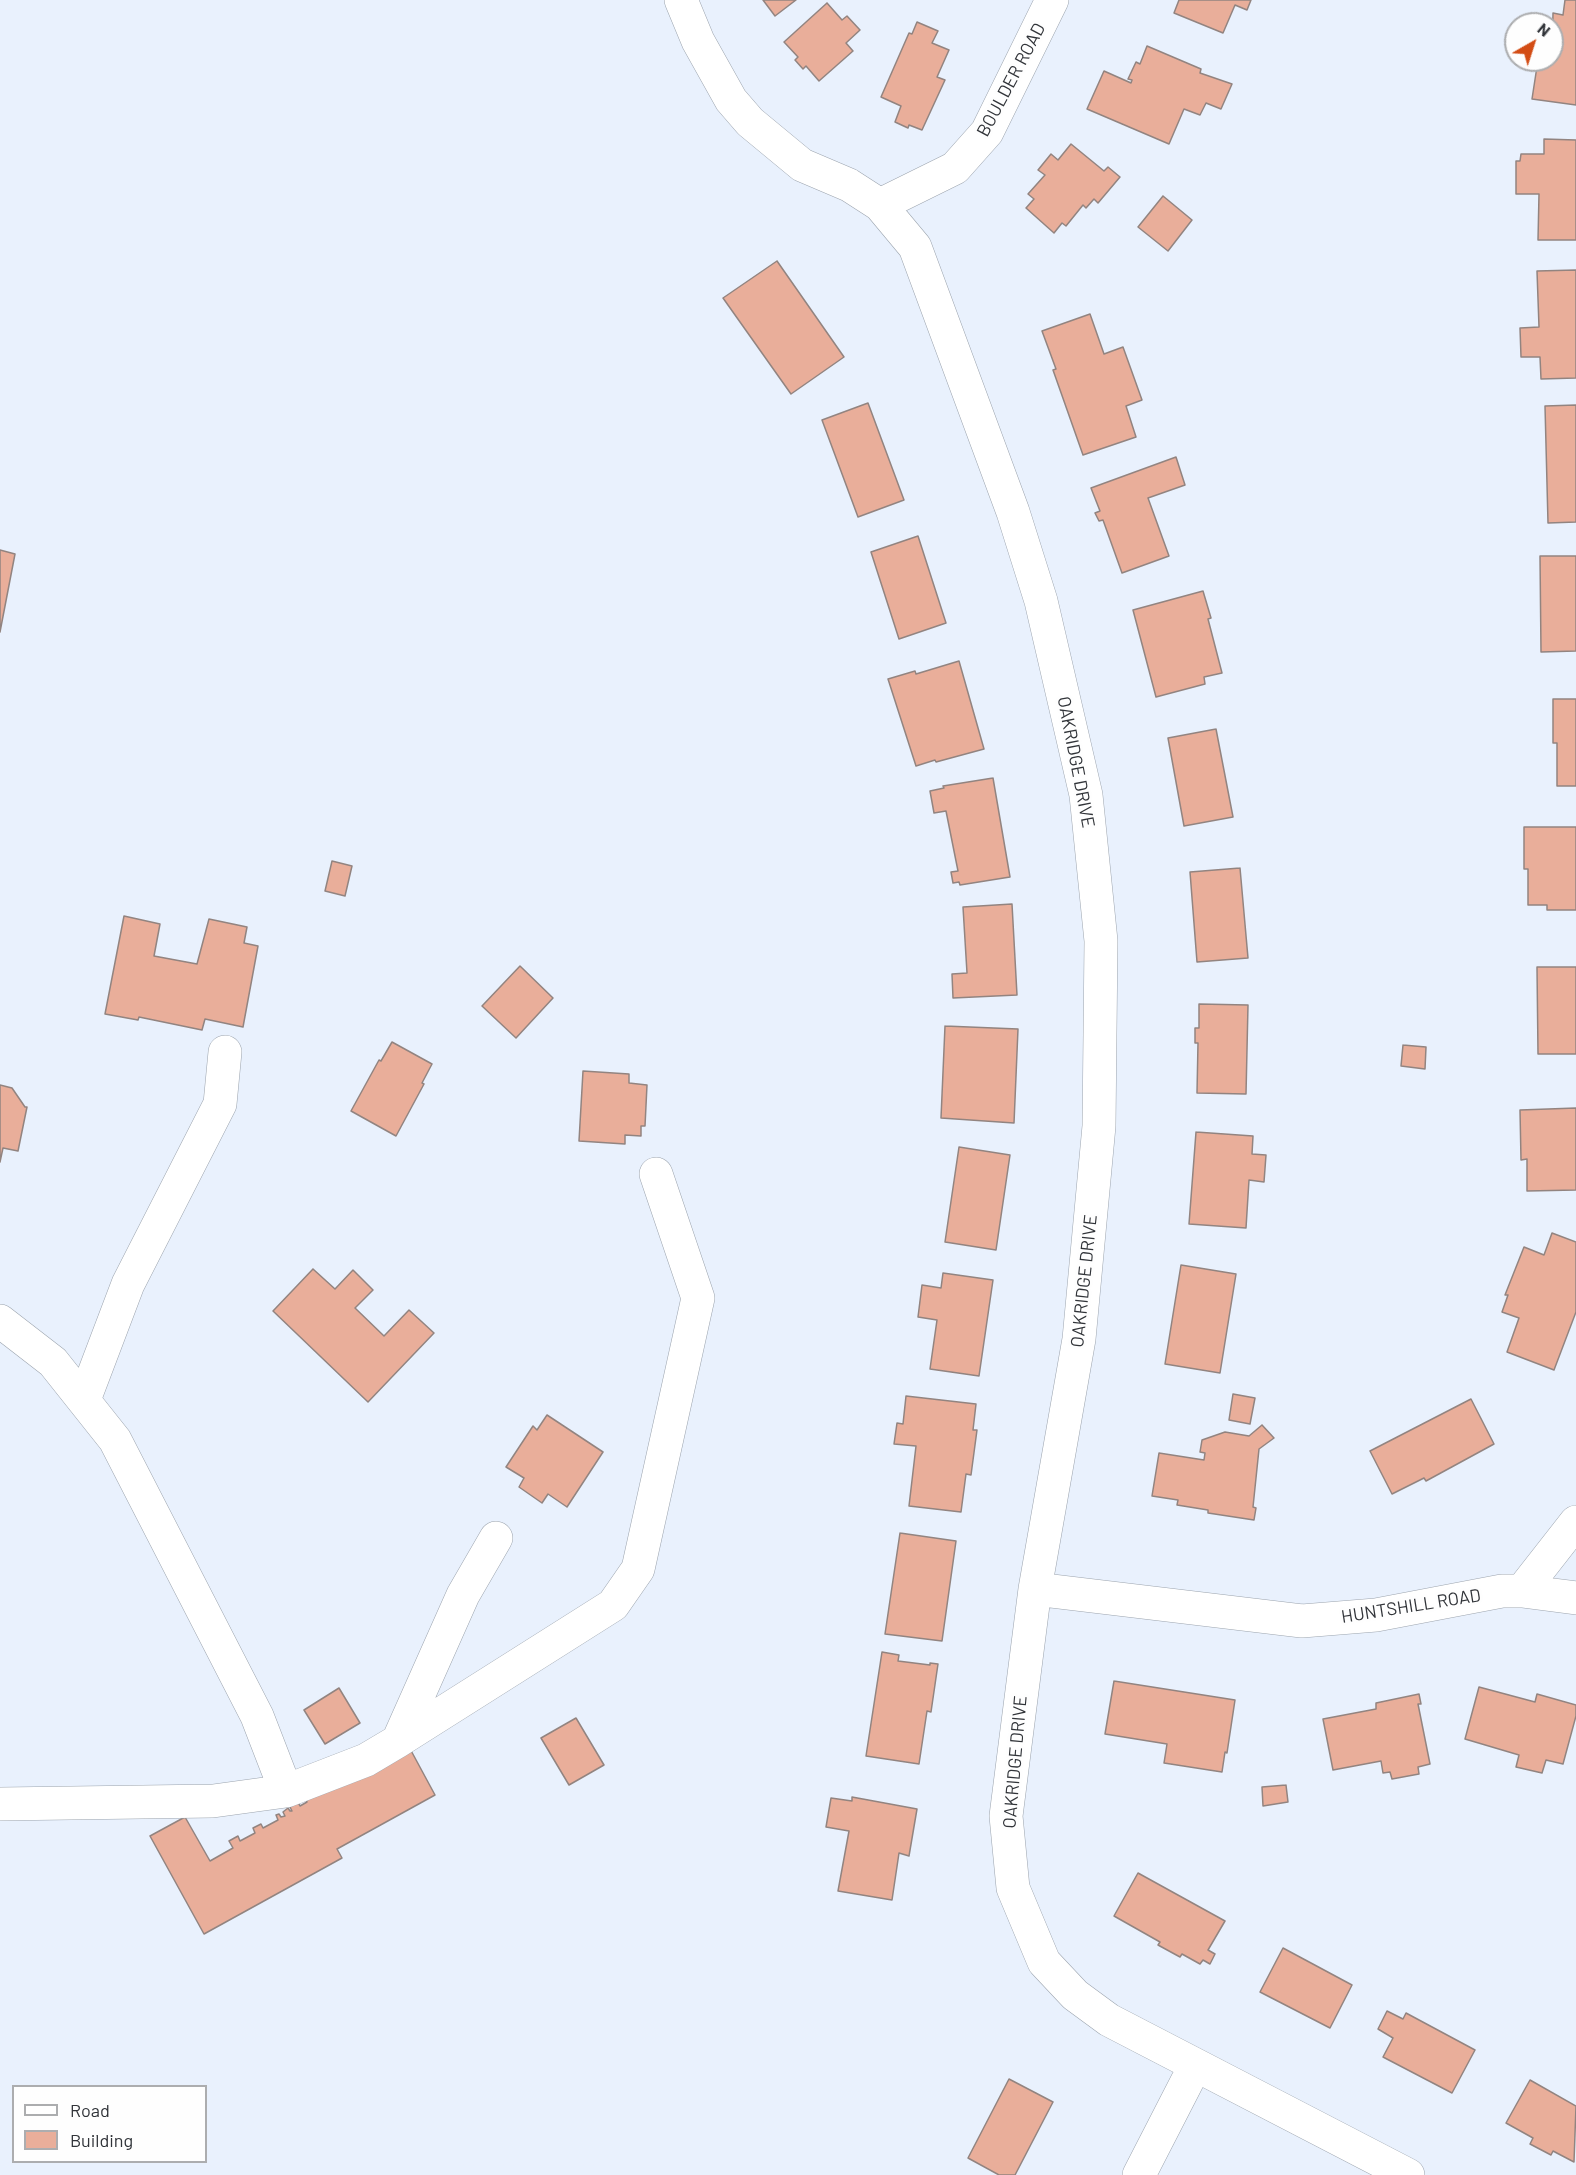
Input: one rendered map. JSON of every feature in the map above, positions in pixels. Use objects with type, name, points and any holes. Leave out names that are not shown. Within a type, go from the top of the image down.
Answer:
[{"type":"street","points":[[681,0],[698,41],[731,100],[750,122],[802,165],[849,185],[880,205]]},
{"type":"street","name":"BOULDER ROAD","points":[[880,205],[955,168],[987,132],[1052,0]]},
{"type":"street","name":"OAKRIDGE DRIVE","points":[[880,205],[915,247],[1013,512],[1041,601],[1086,795],[1101,941],[1099,1126],[1079,1339],[1035,1589],[1006,1816],[1013,1888],[1044,1962],[1075,1995],[1109,2020],[1408,2175]]},
{"type":"street","points":[[84,1401],[128,1284],[220,1104],[225,1052]]},
{"type":"street","points":[[0,1804],[213,1801],[286,1791],[366,1760],[613,1605],[638,1569],[698,1298],[656,1174]]},
{"type":"street","points":[[0,1321],[53,1362],[115,1440],[257,1716],[286,1791]]},
{"type":"street","points":[[1522,1591],[1576,1522]]},
{"type":"street","points":[[398,1741],[463,1595],[496,1538]]},
{"type":"street","name":"HUNTSHILL ROAD","points":[[1035,1589],[1302,1621],[1376,1615],[1502,1591],[1522,1591],[1576,1598]]},
{"type":"street","points":[[1139,2175],[1195,2066]]},
{"type":"building","points":[[763,0],[796,0],[775,16]]},
{"type":"building","points":[[1179,0],[1251,0],[1247,10],[1235,5],[1223,33],[1174,13]]},
{"type":"building","points":[[1565,0],[1576,0],[1576,105],[1532,99],[1536,72],[1564,72]]},
{"type":"building","points":[[827,3],[842,20],[847,16],[860,30],[846,43],[853,51],[819,81],[806,66],[803,69],[795,60],[798,57],[784,42]]},
{"type":"building","points":[[917,22],[938,31],[932,43],[949,50],[937,77],[945,80],[922,130],[909,125],[908,128],[895,122],[901,106],[881,97],[909,33],[912,34]]},
{"type":"building","points":[[1147,46],[1201,69],[1200,73],[1232,84],[1221,109],[1206,103],[1200,115],[1184,109],[1169,144],[1087,109],[1104,71],[1131,83],[1132,80],[1128,79],[1136,62],[1140,64]]},
{"type":"building","points":[[1544,139],[1576,140],[1576,240],[1538,240],[1539,194],[1516,194],[1516,161],[1520,161],[1521,154],[1544,154]]},
{"type":"building","points":[[1071,144],[1104,171],[1108,167],[1120,177],[1098,203],[1094,199],[1086,208],[1083,205],[1066,226],[1062,223],[1054,233],[1026,208],[1034,199],[1028,194],[1045,175],[1038,170],[1051,154],[1058,160]]},
{"type":"building","points":[[1163,196],[1192,220],[1168,251],[1138,227]]},
{"type":"building","points":[[777,261],[844,357],[791,394],[723,298]]},
{"type":"building","points":[[1576,270],[1576,378],[1541,379],[1540,357],[1521,357],[1520,328],[1539,327],[1537,271]]},
{"type":"building","points":[[1090,314],[1104,354],[1123,347],[1142,400],[1126,406],[1136,437],[1083,455],[1042,331]]},
{"type":"building","points":[[868,403],[904,500],[858,517],[822,420]]},
{"type":"building","points":[[1576,405],[1576,522],[1548,523],[1545,406]]},
{"type":"building","points":[[1176,457],[1185,485],[1148,498],[1169,556],[1122,573],[1103,520],[1099,521],[1095,513],[1100,511],[1091,488]]},
{"type":"building","points":[[918,536],[946,623],[899,639],[871,552]]},
{"type":"building","points":[[0,550],[15,554],[0,632]]},
{"type":"building","points":[[1540,556],[1576,556],[1576,651],[1541,652]]},
{"type":"building","points":[[1203,591],[1222,673],[1204,677],[1205,684],[1156,697],[1133,610]]},
{"type":"building","points":[[959,661],[984,749],[916,766],[888,679],[915,671],[916,674]]},
{"type":"building","points":[[1553,699],[1576,699],[1576,786],[1557,786],[1557,743],[1553,743]]},
{"type":"building","points":[[1216,729],[1233,817],[1184,826],[1168,738]]},
{"type":"building","points":[[993,778],[1010,877],[960,885],[959,882],[953,883],[951,872],[958,871],[946,811],[934,813],[930,791],[944,788],[943,786]]},
{"type":"building","points":[[1524,827],[1576,827],[1576,910],[1547,910],[1547,905],[1528,905],[1528,869],[1524,869]]},
{"type":"building","points":[[332,861],[352,866],[345,896],[325,891]]},
{"type":"building","points":[[1240,868],[1248,958],[1197,962],[1190,872]]},
{"type":"building","points":[[1012,904],[1017,995],[953,998],[952,974],[967,973],[963,907]]},
{"type":"building","points":[[124,916],[160,924],[154,956],[197,964],[209,919],[247,927],[244,943],[258,946],[243,1027],[205,1019],[202,1030],[139,1017],[138,1020],[105,1014]]},
{"type":"building","points":[[520,966],[553,998],[516,1038],[482,1006]]},
{"type":"building","points":[[1537,967],[1576,967],[1576,1054],[1538,1054]]},
{"type":"building","points":[[1199,1004],[1248,1005],[1246,1094],[1197,1093],[1198,1043],[1195,1043],[1195,1028],[1199,1028]]},
{"type":"building","points":[[945,1026],[1018,1029],[1014,1123],[941,1118]]},
{"type":"building","points":[[392,1042],[432,1064],[396,1136],[351,1111],[379,1060],[381,1061]]},
{"type":"building","points":[[1403,1045],[1426,1047],[1425,1069],[1401,1066]]},
{"type":"building","points":[[583,1071],[629,1074],[629,1083],[647,1085],[645,1126],[641,1126],[641,1136],[625,1135],[625,1144],[579,1141]]},
{"type":"building","points":[[0,1085],[12,1088],[27,1107],[18,1151],[3,1148],[0,1162]]},
{"type":"building","points":[[1576,1108],[1576,1190],[1527,1191],[1527,1159],[1521,1160],[1520,1110]]},
{"type":"building","points":[[1196,1132],[1253,1136],[1252,1154],[1266,1155],[1264,1182],[1249,1180],[1246,1228],[1189,1224]]},
{"type":"building","points":[[959,1147],[1010,1155],[996,1250],[945,1242]]},
{"type":"building","points":[[1552,1233],[1576,1242],[1576,1312],[1554,1370],[1507,1352],[1519,1318],[1502,1312],[1508,1295],[1505,1295],[1524,1247],[1544,1255]]},
{"type":"building","points":[[1181,1265],[1236,1274],[1220,1373],[1165,1364]]},
{"type":"building","points":[[313,1269],[335,1289],[353,1270],[373,1290],[355,1308],[384,1336],[409,1310],[434,1333],[368,1402],[273,1311]]},
{"type":"building","points":[[943,1273],[993,1280],[979,1376],[930,1369],[937,1320],[918,1317],[922,1285],[941,1288]]},
{"type":"building","points":[[1233,1394],[1255,1398],[1250,1424],[1229,1420]]},
{"type":"building","points":[[906,1396],[976,1404],[973,1430],[977,1430],[971,1475],[966,1474],[961,1512],[909,1506],[916,1446],[894,1444],[897,1423],[903,1424]]},
{"type":"building","points":[[1471,1399],[1494,1444],[1426,1481],[1424,1478],[1392,1494],[1370,1451]]},
{"type":"building","points":[[547,1415],[603,1452],[567,1507],[548,1494],[542,1503],[519,1487],[524,1478],[506,1467],[533,1426],[537,1430]]},
{"type":"building","points":[[1262,1425],[1274,1438],[1259,1449],[1253,1507],[1256,1508],[1254,1520],[1208,1513],[1208,1510],[1177,1505],[1178,1500],[1152,1496],[1159,1453],[1204,1460],[1205,1453],[1200,1452],[1202,1440],[1225,1432],[1249,1436]]},
{"type":"building","points":[[900,1533],[956,1541],[942,1641],[885,1634]]},
{"type":"building","points":[[882,1652],[899,1655],[898,1661],[938,1664],[931,1712],[927,1711],[919,1764],[866,1756]]},
{"type":"building","points":[[1114,1681],[1235,1700],[1222,1772],[1164,1763],[1167,1744],[1105,1734]]},
{"type":"building","points":[[1479,1687],[1535,1702],[1537,1694],[1576,1705],[1576,1716],[1563,1764],[1546,1760],[1542,1773],[1516,1767],[1519,1755],[1465,1739]]},
{"type":"building","points":[[339,1688],[360,1723],[325,1744],[304,1710]]},
{"type":"building","points":[[1419,1694],[1421,1704],[1418,1704],[1430,1764],[1418,1767],[1419,1774],[1392,1779],[1390,1772],[1383,1773],[1381,1761],[1333,1770],[1323,1719],[1376,1709],[1376,1703]]},
{"type":"building","points":[[576,1718],[604,1765],[569,1785],[541,1738]]},
{"type":"building","points":[[408,1745],[435,1795],[337,1849],[342,1858],[204,1934],[150,1836],[185,1817],[210,1861],[233,1848],[229,1841],[238,1836],[240,1841],[255,1833],[253,1828],[261,1824],[263,1828],[278,1820],[276,1815],[285,1816],[283,1812],[288,1808],[292,1811],[290,1807],[298,1802],[300,1806],[307,1802],[306,1799]]},
{"type":"building","points":[[1286,1785],[1288,1802],[1263,1806],[1262,1787]]},
{"type":"building","points":[[852,1797],[917,1809],[909,1856],[899,1853],[892,1900],[838,1891],[849,1831],[826,1827],[831,1798],[852,1801]]},
{"type":"building","points":[[1138,1873],[1225,1921],[1208,1950],[1215,1954],[1210,1964],[1203,1960],[1200,1964],[1182,1954],[1180,1957],[1158,1945],[1160,1942],[1114,1916]]},
{"type":"building","points":[[1283,1948],[1352,1985],[1330,2028],[1260,1992]]},
{"type":"building","points":[[1387,2011],[1403,2019],[1406,2013],[1475,2050],[1452,2093],[1383,2057],[1393,2038],[1378,2029]]},
{"type":"building","points":[[1009,2079],[1053,2102],[1015,2175],[999,2175],[968,2158]]},
{"type":"building","points":[[1530,2080],[1576,2106],[1574,2162],[1553,2151],[1551,2155],[1530,2144],[1533,2138],[1506,2123]]}]
